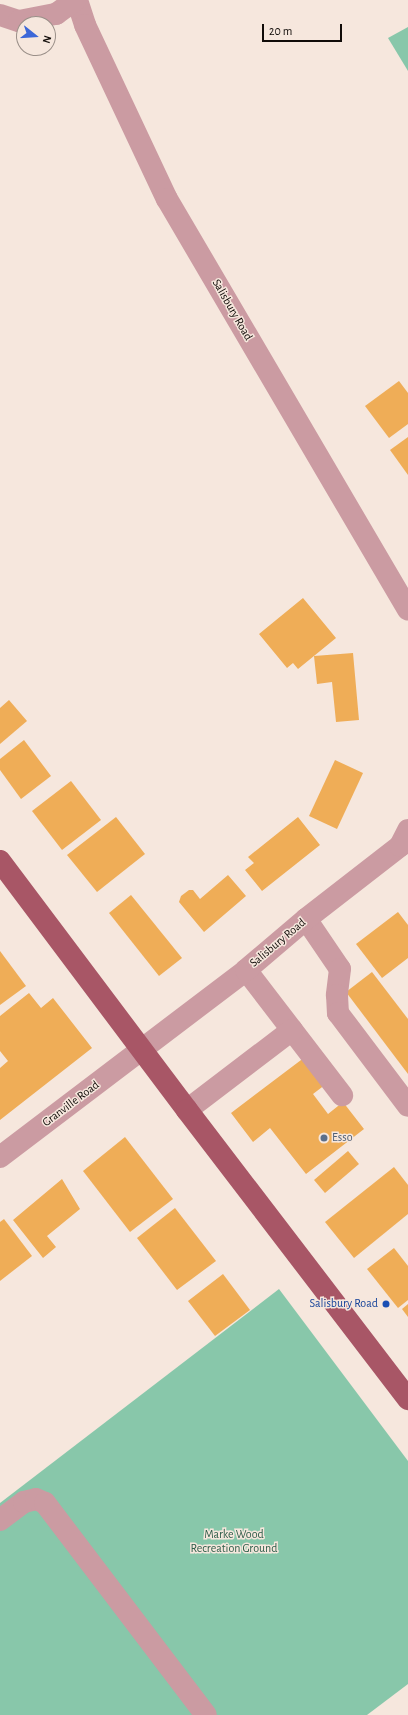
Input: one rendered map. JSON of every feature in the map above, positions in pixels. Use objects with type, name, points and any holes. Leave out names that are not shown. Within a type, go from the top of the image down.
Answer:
[{"type":"main road","points":[[0,861],[141,1050],[408,1399]]},
{"type":"street","points":[[0,15],[18,21],[41,17],[56,14],[76,0]]},
{"type":"street","name":"Salisbury Road","points":[[76,0],[85,25],[167,199],[408,610]]},
{"type":"street","name":"Salisbury Road","points":[[141,1050],[246,970],[405,838]]},
{"type":"street","points":[[306,919],[340,969],[337,995],[338,1013],[408,1106]]},
{"type":"street","points":[[246,970],[342,1095]]},
{"type":"street","points":[[187,1110],[292,1030]]},
{"type":"street","name":"Granville Road","points":[[0,1157],[141,1050]]},
{"type":"street","points":[[0,1520],[24,1502],[36,1499],[45,1503],[206,1715]]},
{"type":"green space","points":[[408,27],[408,71],[388,38]]},
{"type":"green space","name":"Marke Wood Recreation Ground","points":[[279,1289],[408,1461],[408,1684],[367,1715],[0,1715],[0,1503]]},
{"type":"building","points":[[399,381],[408,393],[408,424],[389,438],[365,406]]},
{"type":"building","points":[[408,437],[408,475],[390,450]]},
{"type":"building","points":[[303,598],[336,638],[298,669],[293,663],[287,668],[259,634]]},
{"type":"building","points":[[353,653],[359,720],[336,722],[332,682],[317,684],[314,656]]},
{"type":"building","points":[[9,700],[27,721],[0,744],[0,708]]},
{"type":"building","points":[[24,740],[51,776],[21,799],[0,770],[0,759]]},
{"type":"building","points":[[335,760],[363,773],[337,829],[309,816]]},
{"type":"building","points":[[71,781],[101,820],[62,850],[32,811]]},
{"type":"building","points":[[116,817],[145,854],[97,892],[67,855]]},
{"type":"building","points":[[298,817],[320,845],[262,891],[245,870],[254,863],[248,857]]},
{"type":"building","points":[[228,875],[246,896],[204,932],[179,902],[181,896],[189,890],[193,890],[200,899]]},
{"type":"building","points":[[131,895],[182,958],[159,976],[109,913]]},
{"type":"building","points":[[398,912],[408,925],[408,958],[382,978],[356,944]]},
{"type":"building","points":[[0,951],[26,986],[0,1005]]},
{"type":"building","points":[[372,972],[408,1019],[408,1074],[346,992]]},
{"type":"building","points":[[29,993],[41,1008],[53,998],[92,1048],[0,1120],[0,1068],[8,1061],[0,1051],[0,1016]]},
{"type":"building","points":[[309,1054],[330,1081],[313,1094],[328,1114],[343,1102],[364,1129],[306,1174],[270,1128],[253,1142],[231,1113]]},
{"type":"building","points":[[125,1137],[173,1199],[130,1232],[83,1171]]},
{"type":"building","points":[[348,1151],[359,1164],[325,1193],[314,1180]]},
{"type":"building","points":[[394,1167],[408,1185],[408,1214],[354,1258],[325,1222]]},
{"type":"building","points":[[62,1179],[80,1209],[47,1236],[56,1247],[43,1258],[13,1220]]},
{"type":"building","points":[[175,1208],[216,1261],[177,1290],[137,1238]]},
{"type":"building","points":[[4,1219],[32,1256],[0,1281],[0,1222]]},
{"type":"building","points":[[394,1248],[408,1266],[408,1300],[398,1308],[367,1269]]},
{"type":"building","points":[[223,1274],[250,1310],[215,1336],[188,1301]]},
{"type":"building","points":[[408,1304],[408,1317],[402,1309]]},
{"type":"place","name":"Esso","points":[[324,1138]]},
{"type":"place","name":"Salisbury Road","points":[[386,1304]]}]
